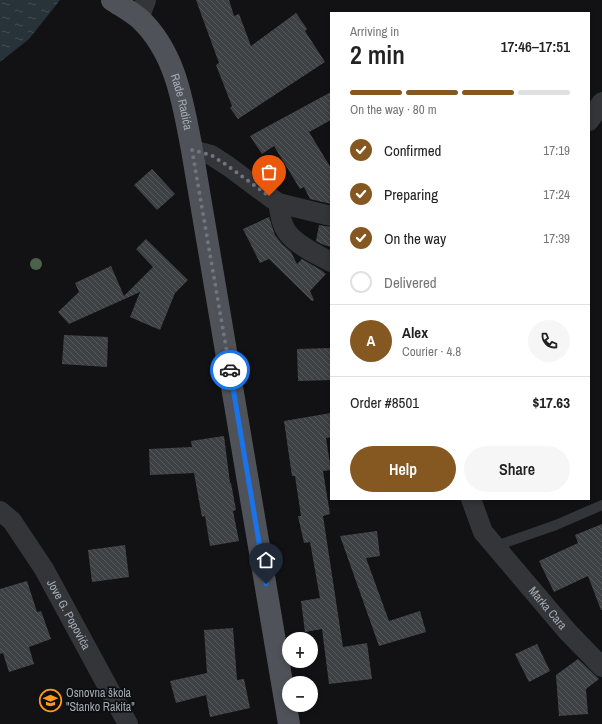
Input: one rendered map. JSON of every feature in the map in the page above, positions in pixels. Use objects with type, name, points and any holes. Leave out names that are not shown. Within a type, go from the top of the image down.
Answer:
[{"type":"main road","name":"Rade Radića","points":[[112,0],[143,9],[151,32],[172,66],[182,96],[289,724]]},
{"type":"street","points":[[590,120],[602,102]]},
{"type":"street","points":[[192,150],[211,155],[278,202],[330,216]]},
{"type":"street","points":[[278,202],[282,222],[288,233],[307,250],[330,262]]},
{"type":"street","name":"Marka Cara","points":[[471,500],[484,532],[568,631],[602,667]]},
{"type":"street","name":"Jove G. Popovića","points":[[0,511],[12,521],[44,569],[128,724]]},
{"type":"lane","points":[[496,546],[556,525],[602,505]]},
{"type":"water","points":[[0,0],[60,0],[29,39],[0,62]]},
{"type":"building","points":[[196,0],[229,0],[234,16],[239,14],[251,46],[296,13],[307,29],[305,31],[325,62],[238,119],[230,108],[232,106],[216,65],[219,63]]},
{"type":"building","points":[[330,93],[330,121],[309,132],[330,166],[330,204],[310,199],[304,187],[300,189],[274,146],[262,154],[250,136]]},
{"type":"building","points":[[152,169],[175,194],[157,210],[134,185]]},
{"type":"building","points":[[269,217],[275,235],[291,252],[297,264],[302,259],[326,274],[310,291],[314,300],[312,301],[269,259],[260,263],[243,229]]},
{"type":"building","points":[[319,225],[330,227],[330,247],[316,241]]},
{"type":"building","points":[[146,239],[188,280],[175,293],[160,330],[130,317],[140,292],[69,324],[58,312],[79,292],[75,283],[111,266],[124,296],[153,267],[136,249]]},
{"type":"building","points":[[64,335],[108,337],[107,367],[62,364]]},
{"type":"building","points":[[330,348],[330,380],[298,381],[297,349]]},
{"type":"building","points":[[330,413],[330,437],[326,438],[330,470],[323,471],[330,514],[323,516],[343,647],[367,643],[372,679],[329,684],[322,629],[305,632],[301,601],[320,598],[310,542],[304,543],[298,516],[301,516],[295,476],[292,476],[284,421]]},
{"type":"building","points":[[224,436],[230,483],[236,510],[233,511],[239,541],[210,546],[205,516],[202,517],[194,473],[150,475],[149,449],[192,447],[191,441]]},
{"type":"building","points":[[602,524],[601,610],[588,576],[554,592],[539,561],[578,543],[575,535]]},
{"type":"building","points":[[377,531],[380,556],[366,558],[389,621],[420,611],[426,632],[379,646],[340,536]]},
{"type":"building","points":[[125,545],[129,577],[92,582],[88,550]]},
{"type":"building","points":[[27,581],[37,612],[41,611],[51,639],[29,647],[34,664],[9,672],[3,653],[0,654],[0,589]]},
{"type":"building","points":[[233,628],[237,680],[244,679],[250,708],[210,717],[206,695],[176,703],[170,681],[207,673],[204,630]]},
{"type":"building","points":[[537,644],[550,671],[529,682],[515,654]]},
{"type":"building","points":[[578,659],[599,679],[586,689],[588,714],[559,716],[556,675]]},
{"type":"way so far","points":[[230,370],[192,150],[211,155],[269,196]]},
{"type":"place","name":"Osnovna škola \"Stanko Rakita\"","points":[[51,700]]},
{"type":"route","points":[[230,370],[266,584]]}]
